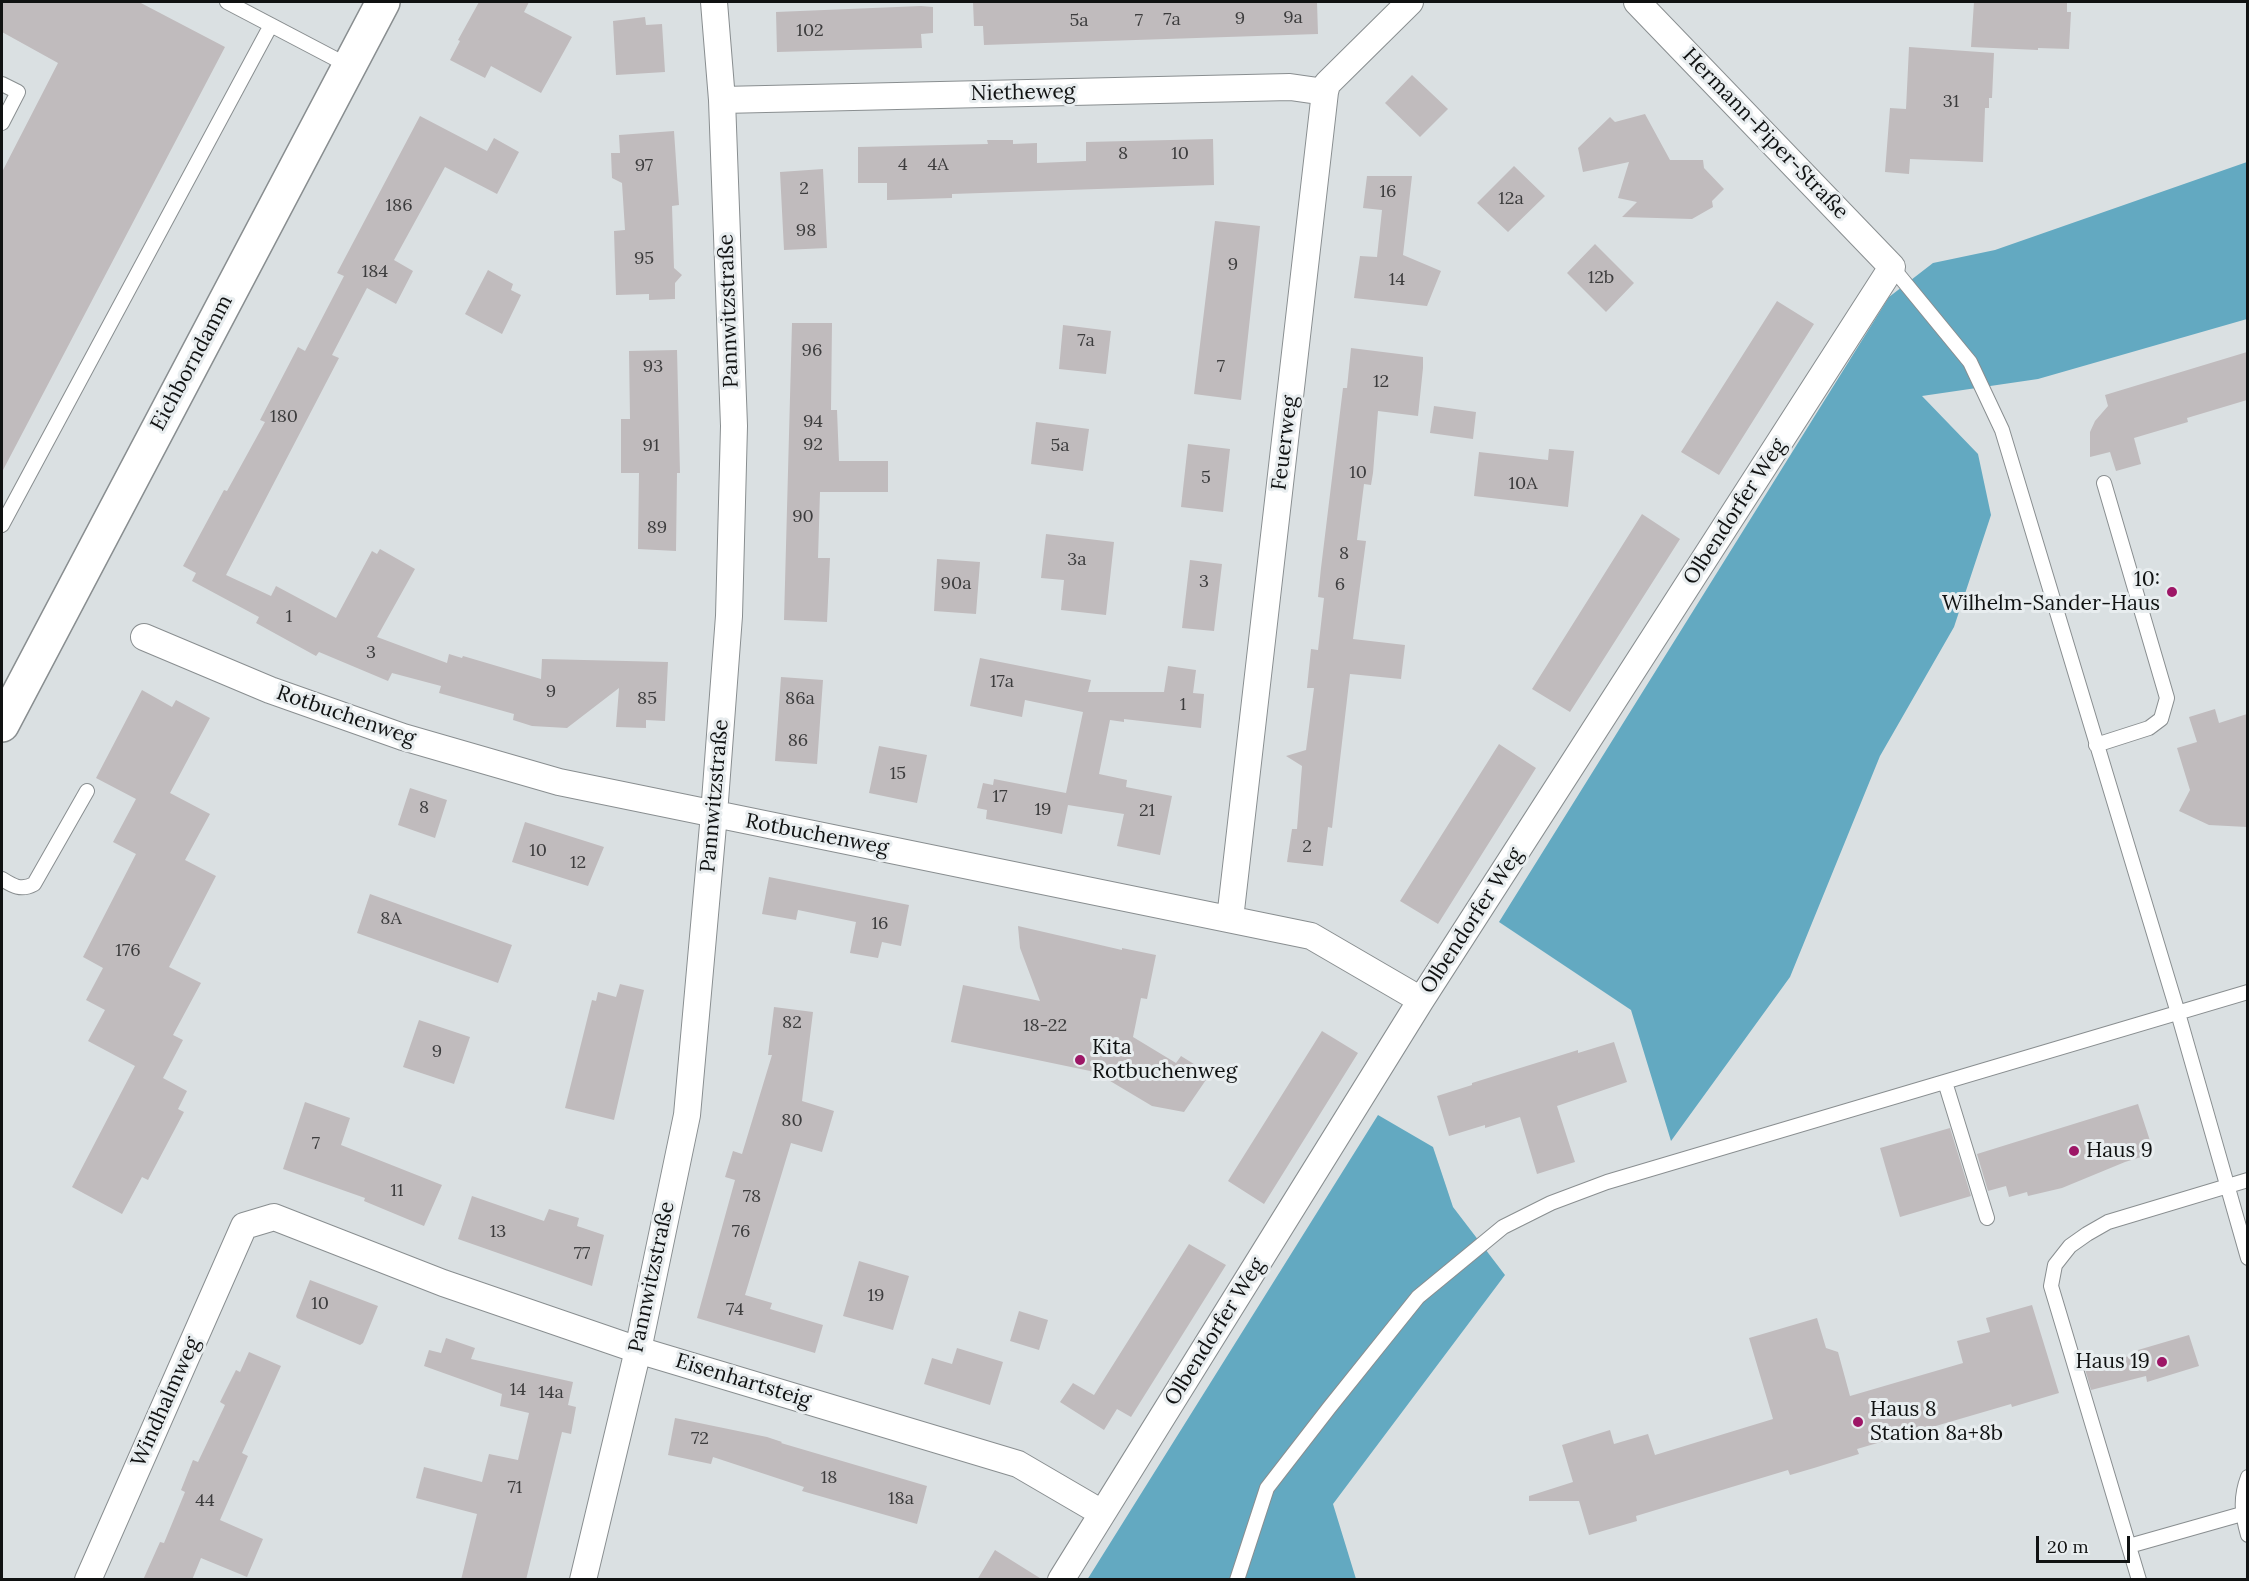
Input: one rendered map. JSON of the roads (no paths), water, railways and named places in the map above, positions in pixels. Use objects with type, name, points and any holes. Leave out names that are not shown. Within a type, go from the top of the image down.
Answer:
[{"type":"main road","name":"Eichborndamm","points":[[2,724],[383,2]]},
{"type":"street","name":"Pannwitzstraße","points":[[583,1580],[638,1350],[687,1114],[714,814],[729,616],[734,426],[722,100],[714,2]]},
{"type":"street","points":[[1325,92],[1327,84],[1410,2]]},
{"type":"street","name":"Hermann-Piper-Straße","points":[[1637,2],[1892,267]]},
{"type":"street","name":"Nietheweg","points":[[722,100],[1290,87],[1325,92]]},
{"type":"street","name":"Feuerweg","points":[[1230,919],[1325,92]]},
{"type":"street","name":"Olbendorfer Weg","points":[[1061,1580],[1421,1000],[1892,267]]},
{"type":"street","name":"Rotbuchenweg","points":[[144,637],[270,690],[403,737],[559,782],[1311,936],[1421,1000]]},
{"type":"street","name":"Eisenhartsteig","points":[[244,1226],[274,1217],[443,1283],[638,1350],[1018,1464],[1102,1513]]},
{"type":"street","name":"Windhalmweg","points":[[88,1580],[244,1226]]},
{"type":"lane","points":[[227,2],[349,66]]},
{"type":"lane","points":[[2,525],[271,25]]},
{"type":"lane","points":[[2,84],[18,92],[2,123]]},
{"type":"lane","points":[[1892,267],[1970,362],[2002,430],[2178,1013],[2247,1258]]},
{"type":"lane","points":[[2096,746],[2149,728],[2161,719],[2167,698],[2104,483]]},
{"type":"lane","points":[[2,879],[14,887],[34,885],[87,791]]},
{"type":"lane","points":[[1237,1580],[1267,1488],[1418,1297],[1503,1227],[1551,1203],[1607,1182],[2247,992]]},
{"type":"lane","points":[[1945,1082],[1987,1218]]},
{"type":"lane","points":[[2139,1580],[2051,1286],[2055,1265],[2070,1246],[2108,1222],[2247,1180]]},
{"type":"lane","points":[[2247,1477],[2242,1492],[2242,1514],[2247,1535]]},
{"type":"lane","points":[[2129,1546],[2242,1514]]},
{"type":"place","name":"10: Wilhelm-Sander-Haus","points":[[2172,592]]},
{"type":"place","name":"Kita Rotbuchenweg","points":[[1080,1060]]},
{"type":"place","name":"Haus 9","points":[[2074,1151]]},
{"type":"place","name":"Haus 19","points":[[2162,1362]]},
{"type":"place","name":"Haus 8 Station 8a+8b","points":[[1858,1422]]}]
